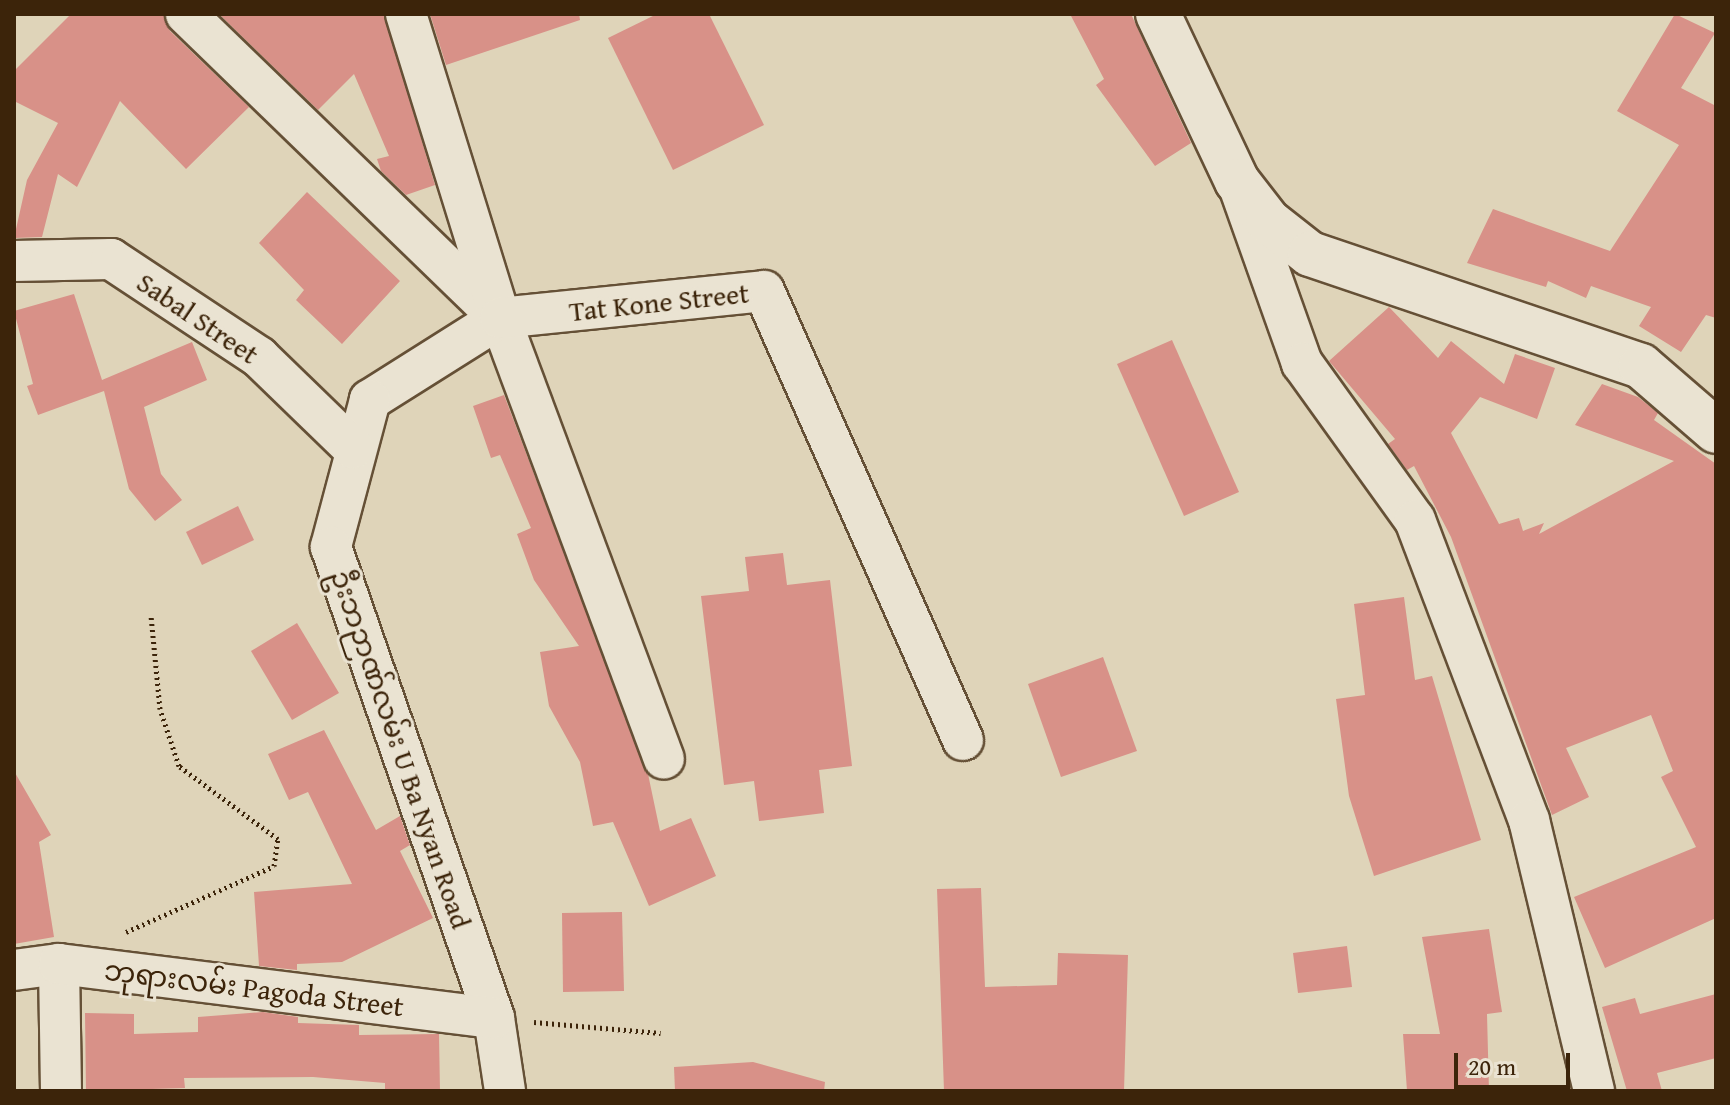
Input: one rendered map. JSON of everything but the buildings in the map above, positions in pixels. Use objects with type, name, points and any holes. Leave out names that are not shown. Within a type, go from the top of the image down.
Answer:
[{"type":"street","points":[[186,14],[500,318]]},
{"type":"street","points":[[406,14],[500,318],[664,758]]},
{"type":"street","points":[[1158,14],[1237,181],[1302,363],[1415,520],[1529,820],[1594,1091]]},
{"type":"street","points":[[1237,181],[1268,221],[1310,254],[1641,366],[1716,431]]},
{"type":"street","name":"Sabal Street","points":[[14,261],[111,259],[259,357],[353,448]]},
{"type":"street","name":"Tat Kone Street","points":[[500,318],[764,291],[963,740]]},
{"type":"street","name":"ဦးဘဉာဏ်လမ်း U Ba Nyan Road","points":[[500,318],[370,400],[353,448],[331,547],[494,1018],[505,1091]]},
{"type":"street","points":[[59,964],[61,1091]]},
{"type":"street","name":"ဘုရားလမ်း Pagoda Street","points":[[14,970],[59,964],[494,1018]]},
{"type":"path","points":[[116,937],[274,866],[278,839],[179,766],[160,709],[151,615]]},
{"type":"path","points":[[494,1018],[661,1033]]}]
